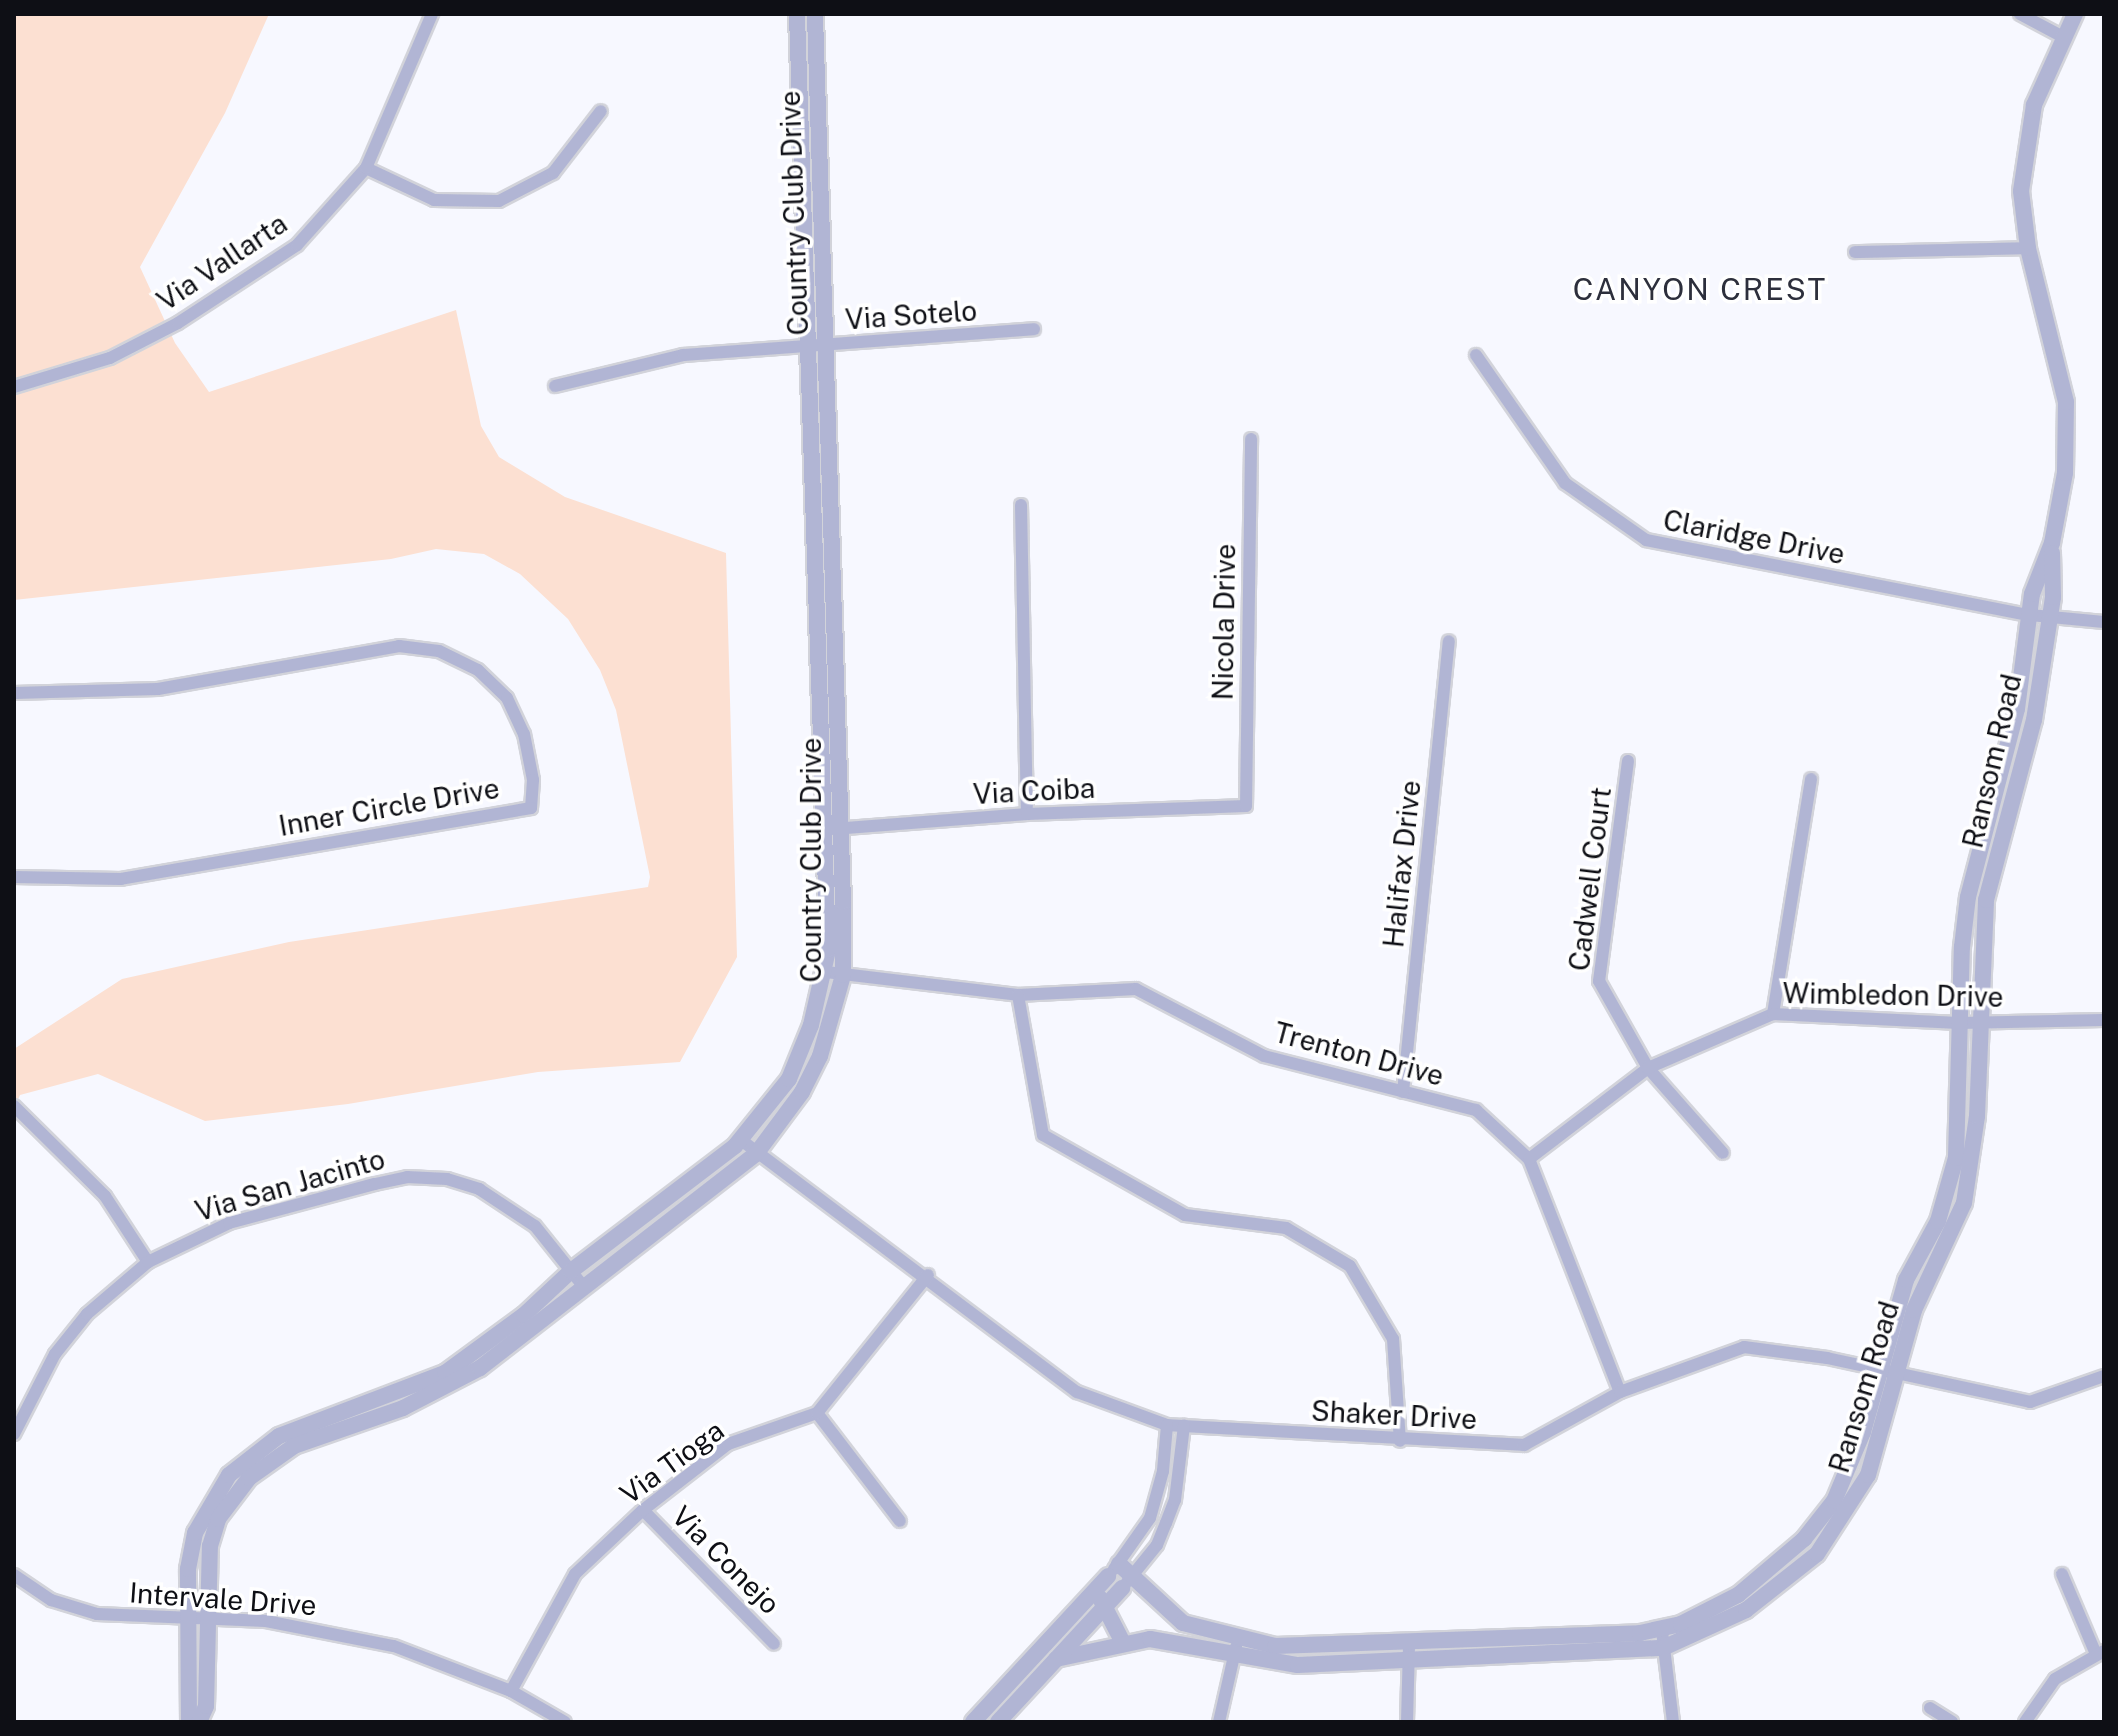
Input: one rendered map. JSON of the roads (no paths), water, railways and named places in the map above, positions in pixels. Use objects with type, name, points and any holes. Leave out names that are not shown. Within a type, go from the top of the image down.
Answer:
[{"type":"street","name":"Via Vallarta","points":[[14,387],[110,358],[267,268],[333,211],[366,168],[432,14]]},
{"type":"street","name":"Country Club Drive","points":[[199,1722],[206,1706],[208,1559],[218,1519],[259,1469],[294,1446],[443,1391],[756,1154],[802,1092],[820,1056],[834,974],[832,829],[816,346],[797,14]]},
{"type":"street","name":"Country Club Drive","points":[[815,14],[816,346]]},
{"type":"street","points":[[2020,14],[2063,37]]},
{"type":"street","name":"Ransom Road","points":[[1888,1372],[1902,1292],[1938,1221],[1956,1158],[1959,1023],[1968,897],[2017,709],[2032,594],[2052,543],[2065,473],[2066,402],[2028,248],[2021,191],[2034,105],[2075,14]]},
{"type":"street","points":[[366,168],[434,200],[499,201],[553,173],[601,111]]},
{"type":"street","points":[[1855,252],[2028,248]]},
{"type":"street","name":"Via Sotelo","points":[[555,386],[683,355],[1034,329]]},
{"type":"street","name":"Claridge Drive","points":[[1476,355],[1565,483],[1646,540],[2030,615],[2104,622]]},
{"type":"street","name":"Nicola Drive","points":[[1246,806],[1251,439]]},
{"type":"street","points":[[1021,505],[1027,814]]},
{"type":"street","name":"Ransom Road","points":[[1056,1659],[1122,1641],[1173,1640],[1236,1646],[1409,1651],[1662,1639],[1738,1595],[1814,1528],[1851,1469],[1923,1286],[1964,1203],[1974,1159],[1986,900],[2034,720],[2053,597],[2052,543]]},
{"type":"street","name":"Halifax Drive","points":[[1403,1092],[1449,641]]},
{"type":"street","name":"Inner Circle Drive","points":[[14,693],[158,689],[399,646],[439,651],[478,670],[507,698],[524,734],[533,780],[531,808],[121,879],[14,877]]},
{"type":"street","name":"Cadwell Court","points":[[1628,761],[1599,981],[1648,1068],[1723,1153]]},
{"type":"street","points":[[1773,1014],[1811,779]]},
{"type":"street","name":"Via Coiba","points":[[832,829],[1027,814],[1246,806]]},
{"type":"street","name":"Country Club Drive","points":[[189,1722],[186,1618],[195,1533],[213,1497],[247,1457],[313,1421],[445,1373],[524,1315],[571,1271],[741,1140],[789,1079],[834,974]]},
{"type":"street","name":"Trenton Drive","points":[[834,974],[1018,995],[1136,989],[1264,1056],[1476,1110],[1529,1159],[1620,1392]]},
{"type":"street","points":[[1018,995],[1043,1135],[1185,1215],[1286,1228],[1350,1266],[1393,1339],[1400,1441]]},
{"type":"street","name":"Wimbledon Drive","points":[[1529,1159],[1648,1068],[1773,1014],[1959,1023],[2104,1020]]},
{"type":"street","points":[[14,1106],[105,1196],[148,1262]]},
{"type":"street","name":"Shaker Drive","points":[[741,1140],[756,1154],[928,1275],[1077,1392],[1167,1425],[1400,1441],[1524,1445],[1620,1392],[1744,1347],[1888,1372],[2030,1402],[2104,1376]]},
{"type":"street","name":"Via San Jacinto","points":[[14,1434],[55,1354],[87,1314],[148,1262],[229,1223],[407,1177],[447,1179],[508,1204],[535,1226],[583,1286]]},
{"type":"street","points":[[900,1521],[817,1413],[928,1275]]},
{"type":"street","name":"Via Tioga","points":[[511,1691],[575,1574],[643,1510],[728,1444],[817,1413]]},
{"type":"street","points":[[973,1722],[1113,1570],[1154,1507],[1167,1425]]},
{"type":"street","points":[[998,1722],[1127,1582],[1157,1545],[1175,1500],[1184,1426]]},
{"type":"street","name":"Via Conejo","points":[[643,1510],[774,1644]]},
{"type":"street","name":"Ransom Road","points":[[1113,1570],[1183,1623],[1236,1646]]},
{"type":"street","points":[[2025,1722],[2055,1679],[2100,1652],[2062,1574]]},
{"type":"street","name":"Intervale Drive","points":[[14,1575],[73,1608],[119,1617],[205,1619],[333,1630],[454,1666],[511,1691],[565,1722]]},
{"type":"street","points":[[1096,1589],[1122,1641]]},
{"type":"street","points":[[1662,1639],[1673,1722]]},
{"type":"street","points":[[1219,1722],[1236,1646]]},
{"type":"street","points":[[1407,1722],[1409,1651]]},
{"type":"street","points":[[1930,1708],[1952,1722]]},
{"type":"district","name":"CANYON CREST","points":[[1700,289]]}]
